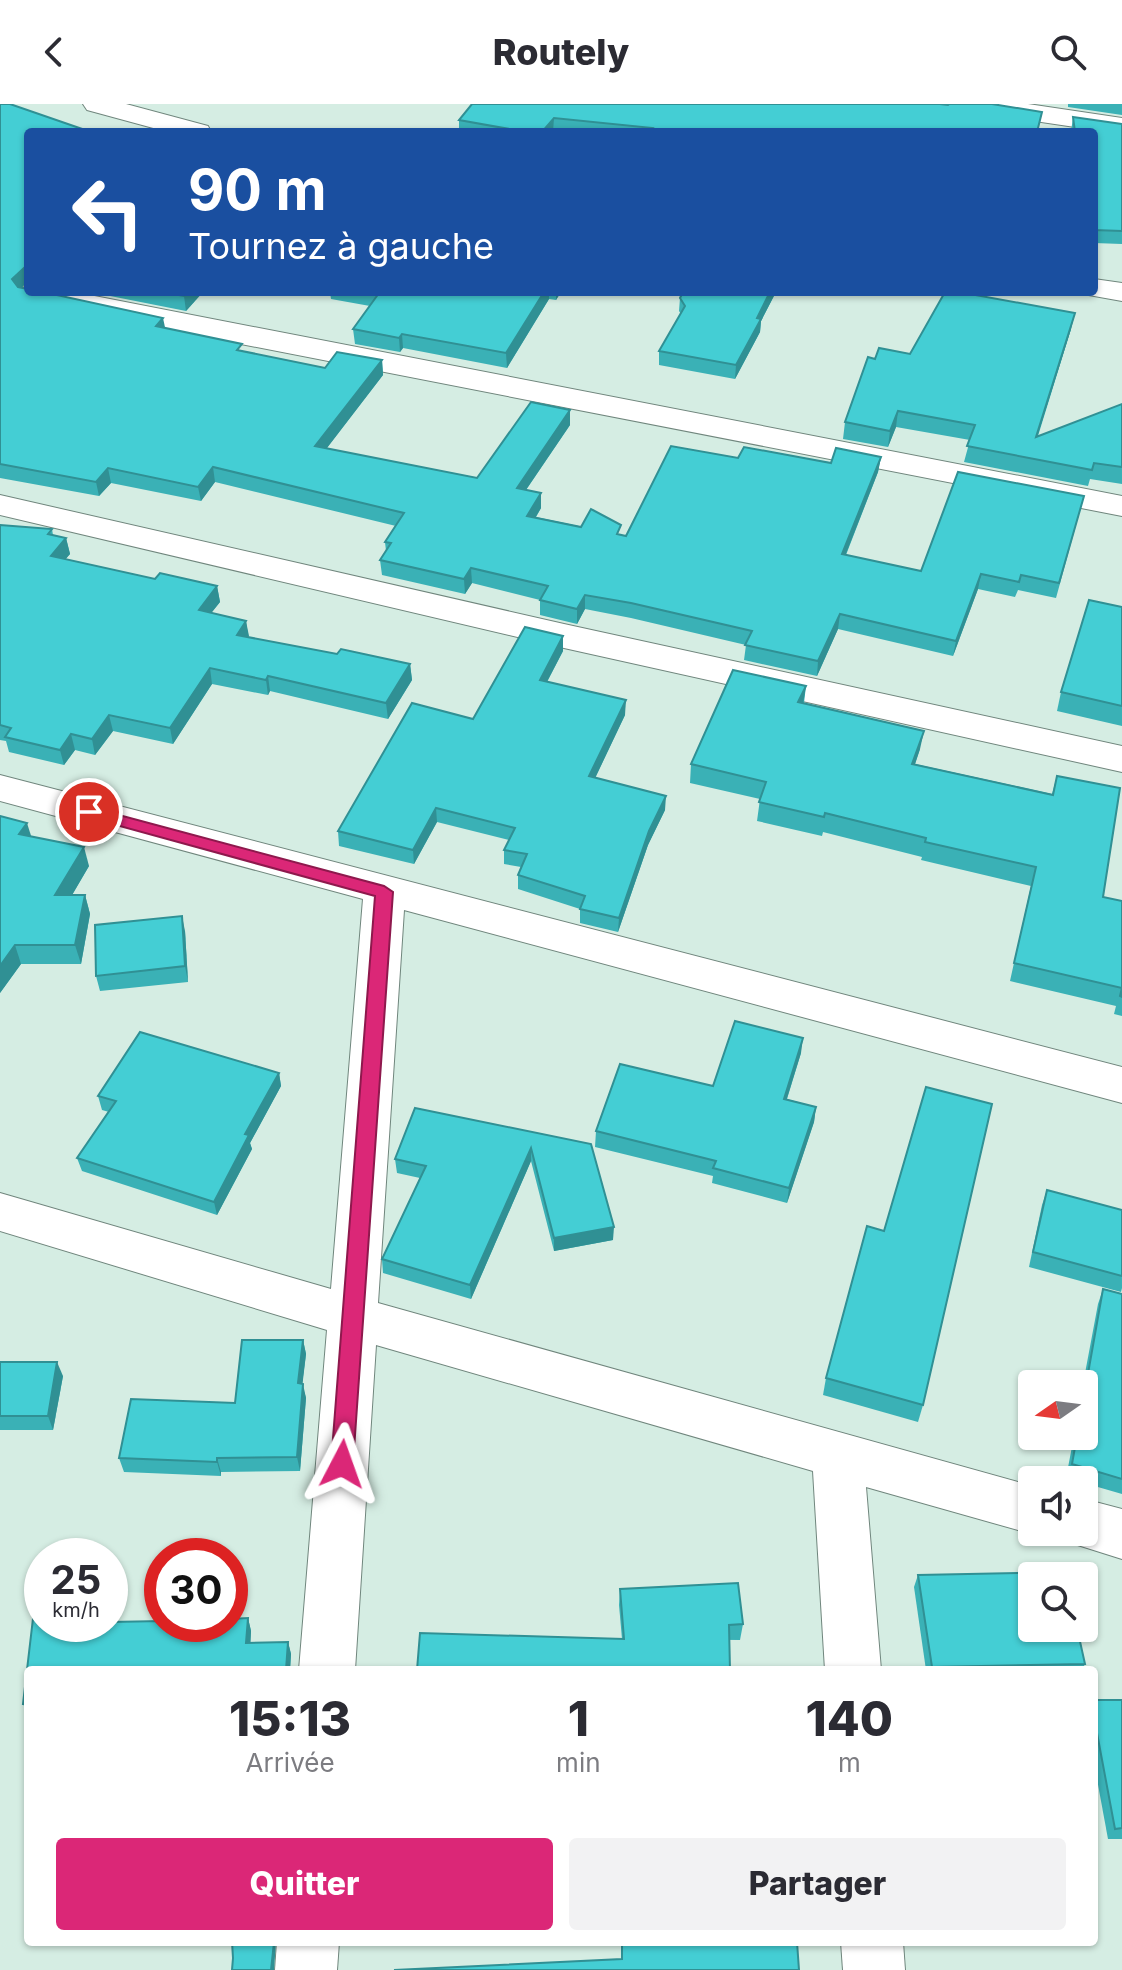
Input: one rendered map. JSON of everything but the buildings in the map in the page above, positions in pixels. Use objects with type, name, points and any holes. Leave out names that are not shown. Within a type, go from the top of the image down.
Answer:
[{"type":"street","points":[[96,104],[183,128]]},
{"type":"street","points":[[974,104],[1122,126]]},
{"type":"street","points":[[0,285],[24,290]]},
{"type":"street","points":[[1098,289],[1122,292]]},
{"type":"street","points":[[52,296],[1122,506]]},
{"type":"street","points":[[0,505],[564,636],[1122,759]]},
{"type":"street","points":[[0,788],[1122,1085]]},
{"type":"street","points":[[327,1666],[384,892]]},
{"type":"street","points":[[0,1212],[353,1317],[1018,1506]]},
{"type":"street","points":[[838,1456],[853,1666]]},
{"type":"street","points":[[1098,1528],[1122,1534]]},
{"type":"street","points":[[306,1970],[308,1946]]},
{"type":"street","points":[[872,1946],[874,1970]]},
{"type":"route","points":[[89,812],[384,892],[342,1464]]}]
